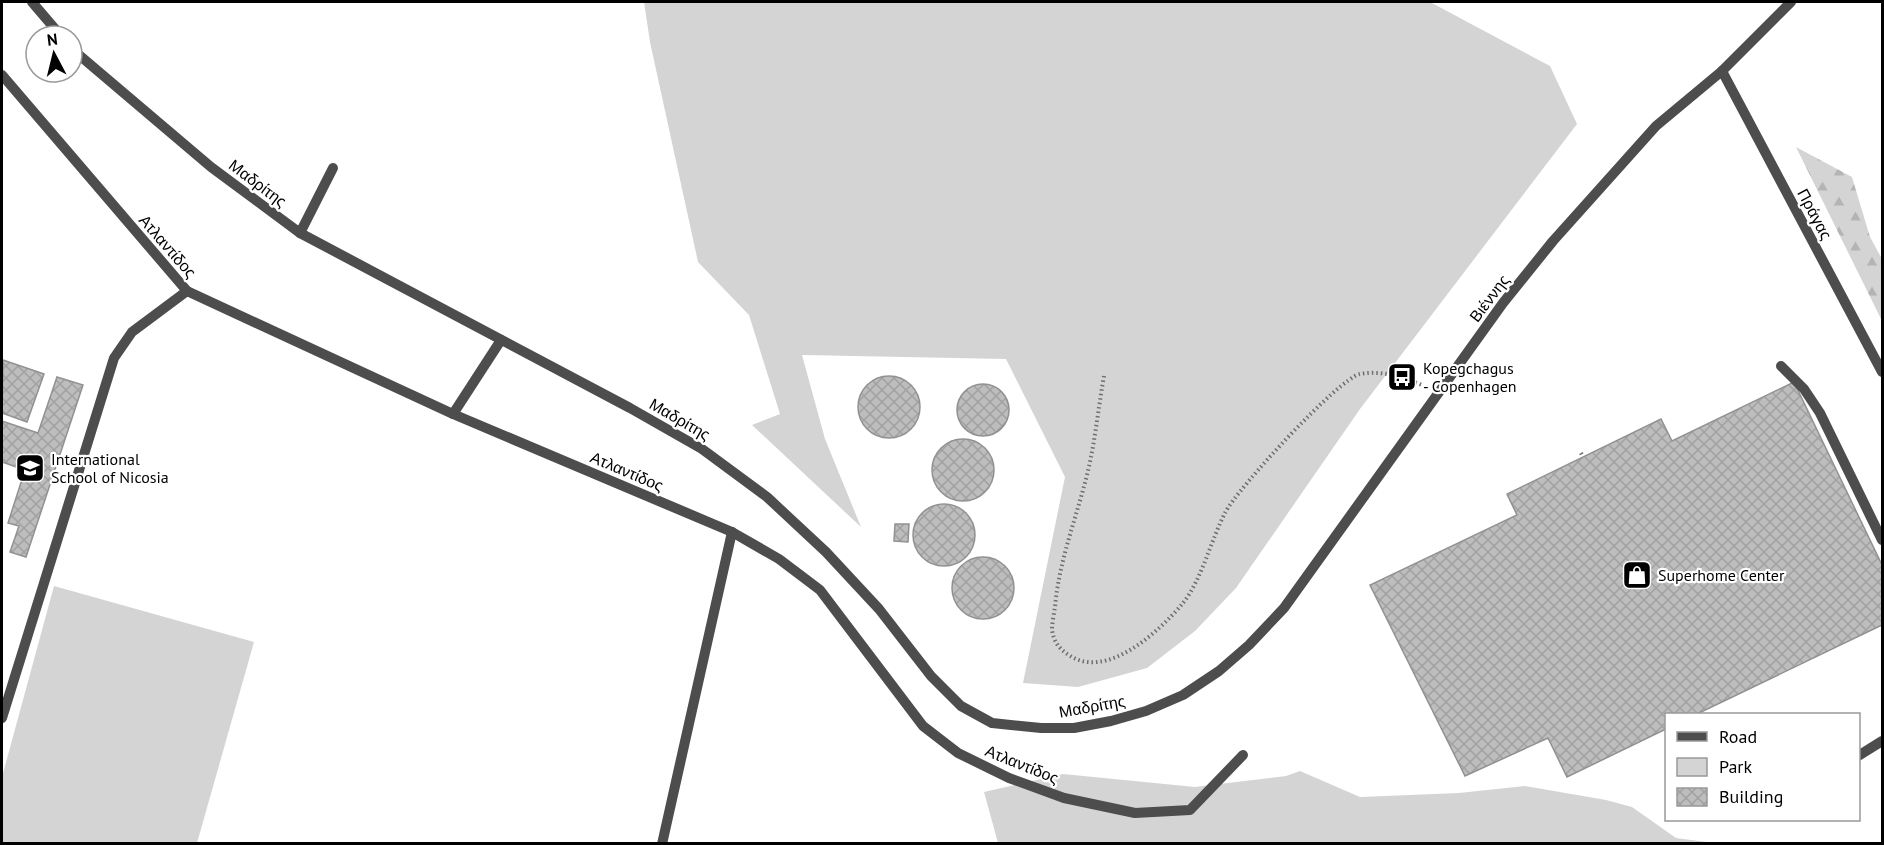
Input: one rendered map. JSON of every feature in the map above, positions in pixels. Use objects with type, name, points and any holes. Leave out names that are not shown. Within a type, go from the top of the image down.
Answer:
[{"type":"street","points":[[32,2],[51,24]]},
{"type":"street","name":"Βιέννης","points":[[1249,645],[1284,608],[1503,303],[1553,241],[1656,126],[1722,71],[1791,2]]},
{"type":"street","name":"Μαδρίτης","points":[[84,59],[211,167],[300,233],[702,449],[767,497],[826,552],[879,609],[931,676],[962,706],[992,723],[1041,728],[1074,728],[1146,711],[1183,695],[1219,671],[1249,645]]},
{"type":"street","name":"Πράγας","points":[[1722,71],[1882,372]]},
{"type":"street","name":"Ατλαντίδος","points":[[2,75],[187,291],[453,414],[732,532],[778,559],[820,590],[923,726],[958,753],[1009,778],[1064,798],[1135,813],[1190,810],[1243,755]]},
{"type":"street","points":[[300,233],[333,168]]},
{"type":"street","points":[[2,718],[114,358],[132,333],[187,291]]},
{"type":"street","points":[[453,414],[501,340]]},
{"type":"street","points":[[1781,366],[1804,389],[1820,413],[1882,540]]},
{"type":"street","points":[[662,843],[732,532]]},
{"type":"street","points":[[1860,755],[1882,741]]},
{"type":"path","points":[[1104,376],[1087,474],[1058,576],[1052,629],[1058,648],[1076,660],[1092,663],[1130,651],[1156,633],[1185,601],[1217,536],[1224,513],[1240,490],[1337,389],[1358,375],[1388,373],[1440,391]]},
{"type":"green space","points":[[644,2],[1430,2],[1550,66],[1577,124],[1360,409],[1236,588],[1195,631],[1147,668],[1078,687],[1023,683],[1065,477],[1006,359],[802,355],[825,439],[861,527],[752,425],[780,414],[749,315],[698,262],[650,42]]},
{"type":"green space","points":[[1796,147],[1852,177],[1870,237],[1882,259],[1882,321]]},
{"type":"green space","points":[[54,586],[254,642],[197,843],[2,843],[2,777]]},
{"type":"green space","points":[[1300,771],[1360,797],[1459,793],[1525,786],[1606,800],[1632,807],[1676,838],[1714,843],[998,843],[984,792],[1063,774],[1195,787],[1286,776]]},
{"type":"building","points":[[3,360],[44,374],[27,422],[2,413]]},
{"type":"building","points":[[889,376],[911,385],[920,407],[911,429],[889,438],[867,429],[858,407],[867,385]]},
{"type":"building","points":[[57,377],[83,385],[26,557],[10,552],[19,526],[8,523],[25,470],[2,462],[2,421],[38,433]]},
{"type":"building","name":"Superhome Center","points":[[1794,382],[1882,565],[1882,625],[1699,713],[1665,713],[1665,729],[1567,777],[1548,738],[1465,776],[1370,585],[1517,515],[1507,494],[1661,419],[1672,441]]},
{"type":"building","points":[[983,384],[993,386],[1001,392],[1007,400],[1009,410],[1007,420],[1001,428],[993,434],[983,436],[973,434],[965,428],[959,420],[957,410],[959,400],[965,392],[973,386]]},
{"type":"building","points":[[963,439],[985,448],[994,470],[985,492],[963,501],[941,492],[932,470],[941,448]]},
{"type":"building","points":[[944,504],[966,513],[975,535],[966,557],[944,566],[922,557],[913,535],[922,513]]},
{"type":"building","points":[[895,524],[909,524],[908,542],[894,541]]},
{"type":"building","points":[[983,557],[1005,566],[1014,588],[1005,610],[983,619],[961,610],[952,588],[961,566]]},
{"type":"place","name":"Kopegchagus - Copenhagen","points":[[1402,377]]},
{"type":"place","name":"International School of Nicosia","points":[[30,468]]},
{"type":"place","name":"Superhome Center","points":[[1637,575]]}]
